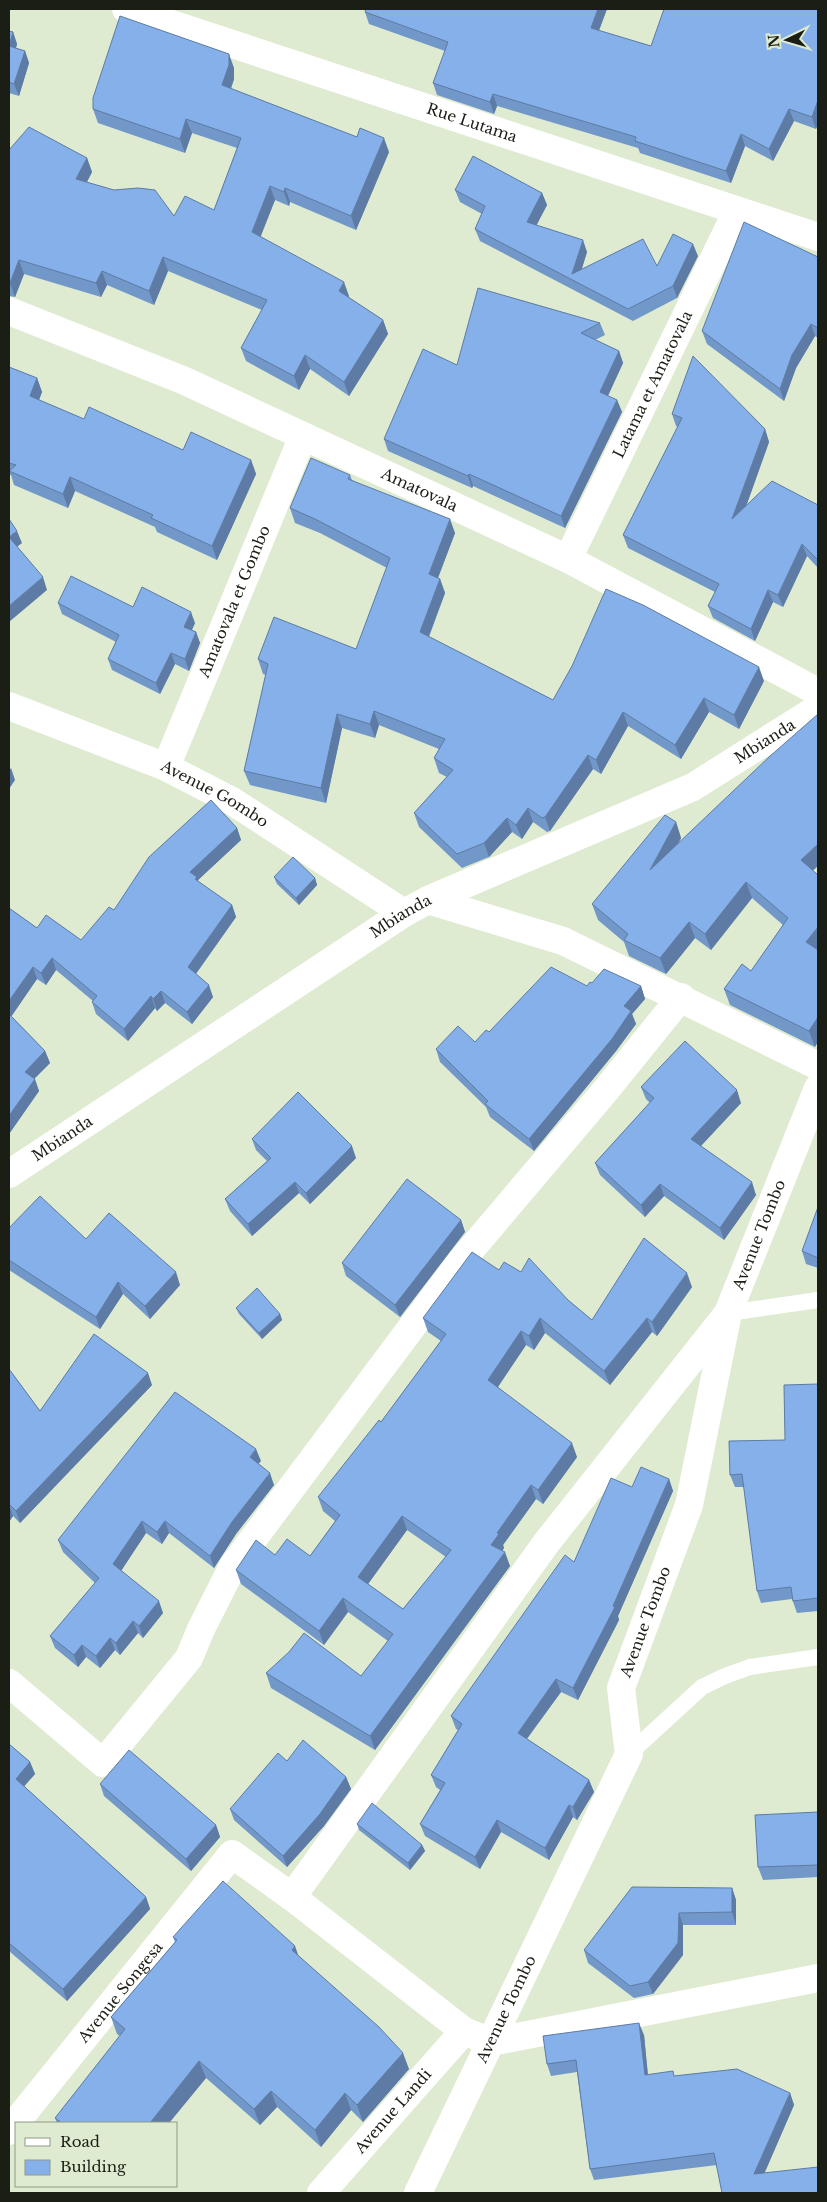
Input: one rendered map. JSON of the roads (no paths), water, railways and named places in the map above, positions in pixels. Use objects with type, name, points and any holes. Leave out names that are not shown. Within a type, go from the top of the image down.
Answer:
[{"type":"street","name":"Rue Lutama","points":[[126,9],[818,237]]},
{"type":"street","name":"Latama et Amatovala","points":[[568,559],[737,211]]},
{"type":"street","name":"Amatovala","points":[[9,311],[185,381],[568,559],[818,692]]},
{"type":"street","name":"Amatovala et Gombo","points":[[166,766],[303,436]]},
{"type":"street","name":"Avenue Gombo","points":[[9,706],[166,766],[232,801],[404,914]]},
{"type":"street","name":"Mbianda","points":[[9,1174],[428,900],[693,786],[818,708]]},
{"type":"street","points":[[428,900],[563,941],[681,997],[818,1066]]},
{"type":"street","points":[[9,1683],[103,1764],[189,1658],[201,1629],[233,1566],[462,1260],[600,1097],[681,997]]},
{"type":"street","name":"Avenue Tombo","points":[[418,2193],[629,1754],[621,1688],[689,1506],[728,1313],[818,1088]]},
{"type":"street","points":[[728,1313],[547,1542],[292,1897],[464,2030],[491,2042],[818,1978]]},
{"type":"street","name":"Avenue Songesa","points":[[16,2122],[232,1854],[292,1897]]},
{"type":"street","name":"Avenue Landi","points":[[321,2193],[464,2030]]},
{"type":"lane","points":[[728,1313],[818,1300]]},
{"type":"lane","points":[[629,1754],[702,1688],[725,1676],[750,1667],[818,1656]]}]
